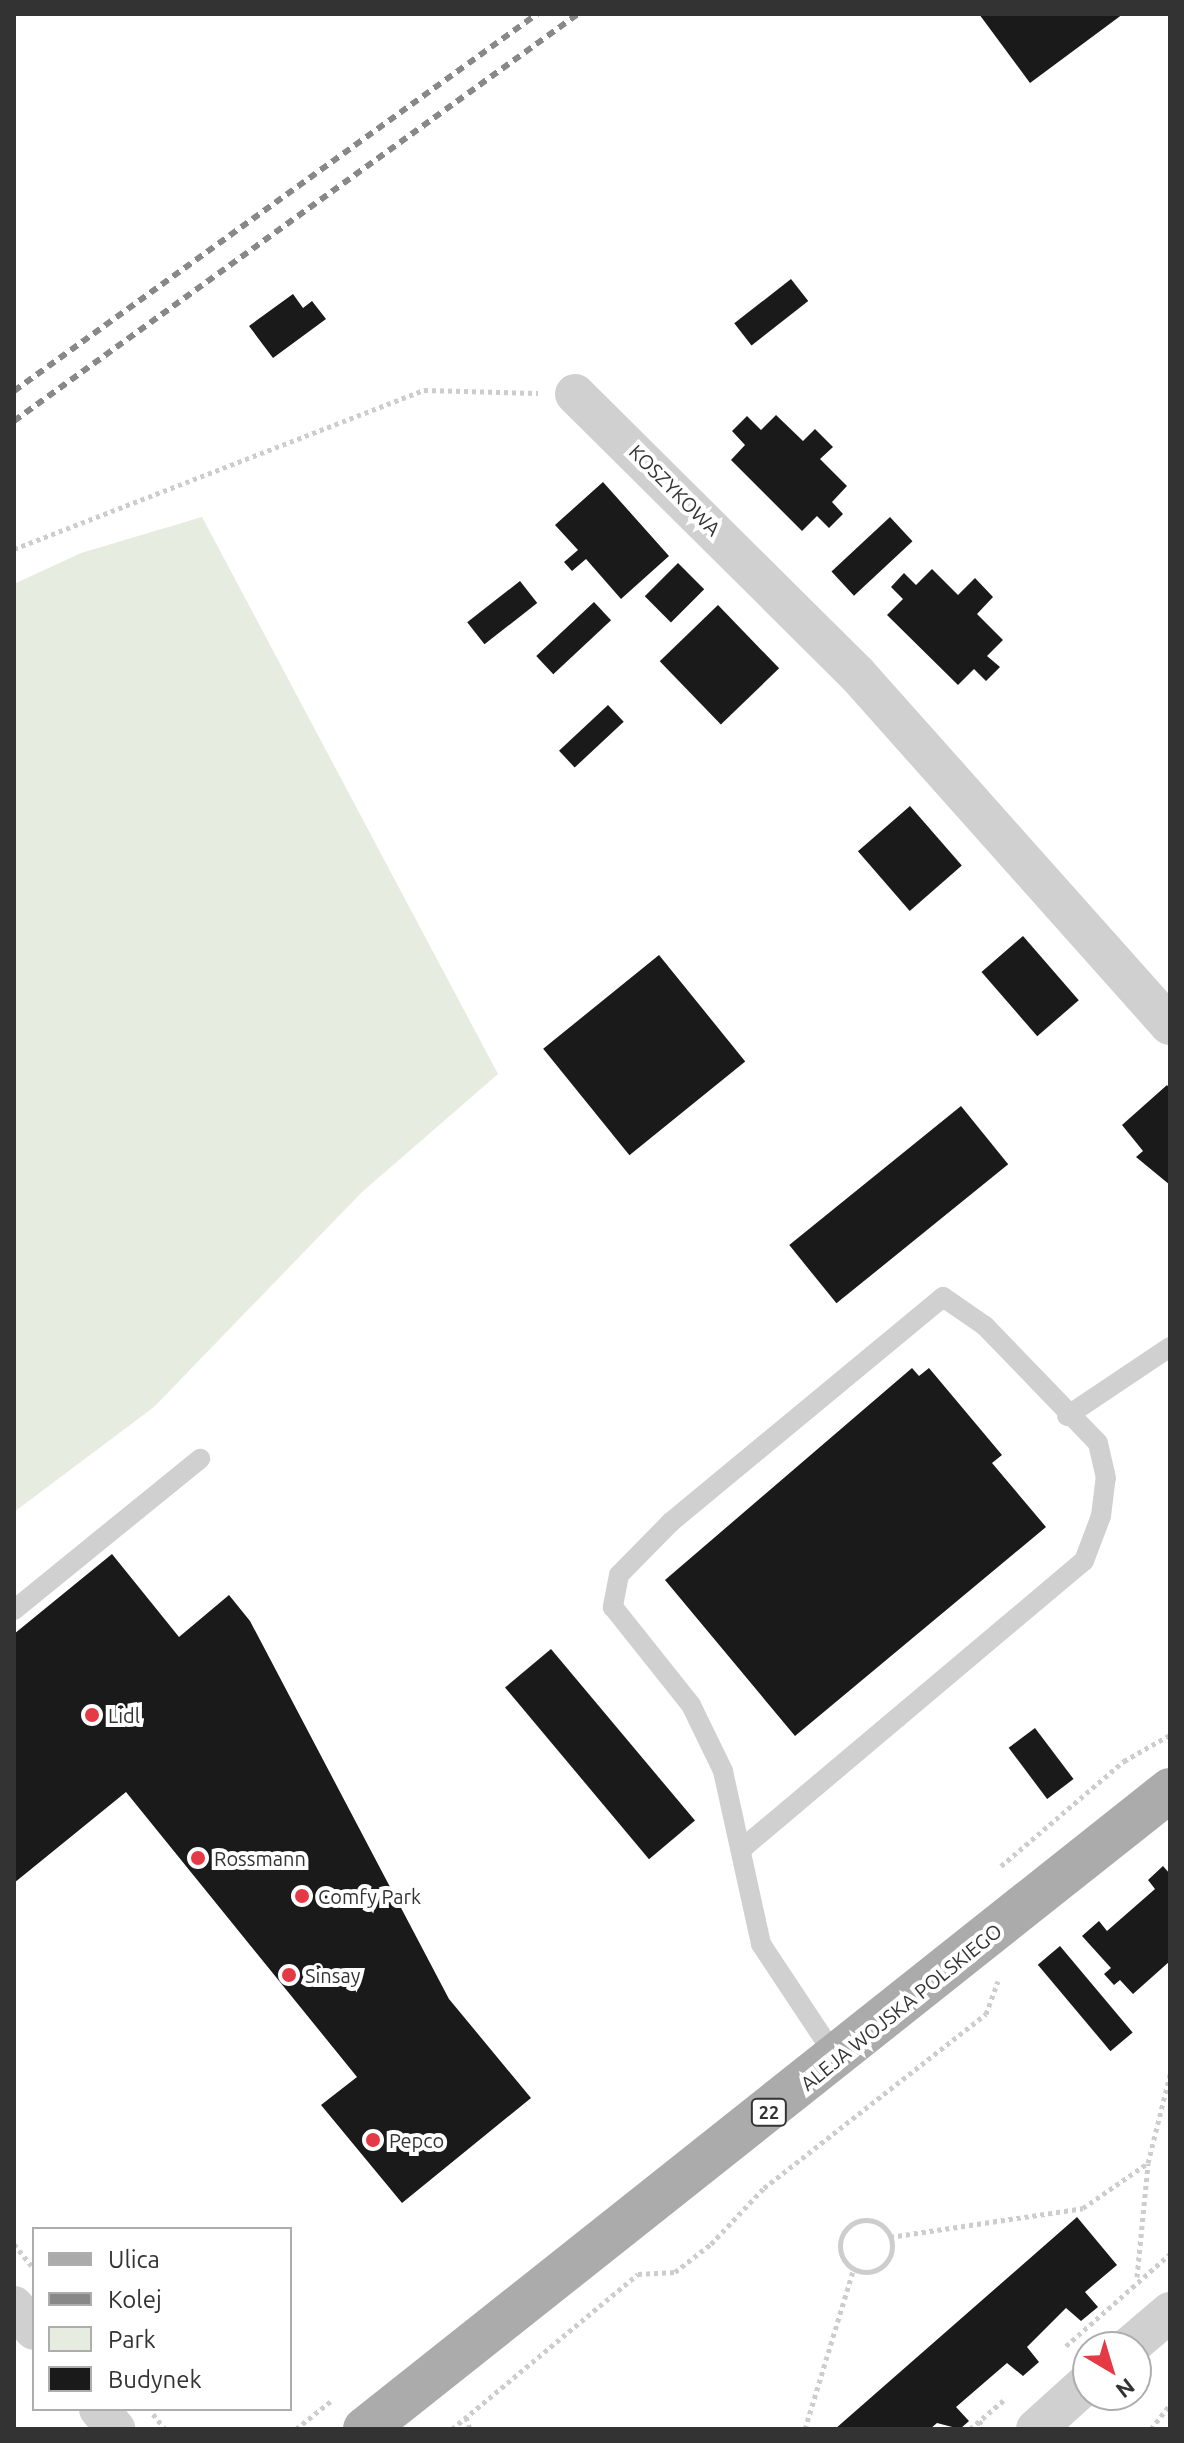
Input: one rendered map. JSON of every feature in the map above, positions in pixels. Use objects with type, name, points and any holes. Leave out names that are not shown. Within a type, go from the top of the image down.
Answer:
[{"type":"main road","name":"ALEJA WOJSKA POLSKIEGO","points":[[365,2429],[837,2059],[1170,1790]]},
{"type":"street","name":"KOSZYKOWA","points":[[575,394],[857,674],[1170,1025]]},
{"type":"street","points":[[14,2306],[32,2328]]},
{"type":"street","points":[[1148,2331],[1170,2312]]},
{"type":"street","points":[[1036,2429],[1072,2396]]},
{"type":"street","points":[[101,2411],[115,2429]]},
{"type":"lane","points":[[744,1847],[1084,1561],[1106,1478],[1098,1443],[1067,1416],[985,1326],[943,1297],[671,1522],[619,1575],[613,1607],[691,1705],[723,1771],[744,1847],[761,1944],[837,2059]]},
{"type":"lane","points":[[1067,1416],[1170,1347]]},
{"type":"lane","points":[[14,1610],[200,1459]]},
{"type":"path","points":[[14,549],[424,390],[575,394]]},
{"type":"path","points":[[452,2429],[638,2274],[675,2272],[711,2244],[764,2188],[986,2014],[1002,1972]]},
{"type":"path","points":[[1137,2278],[1148,2163],[1170,2075]]},
{"type":"path","points":[[890,2237],[1083,2208],[1148,2163]]},
{"type":"path","points":[[805,2429],[853,2271],[841,2249],[847,2228],[875,2220],[890,2237]]},
{"type":"path","points":[[853,2271],[886,2263],[890,2237]]},
{"type":"path","points":[[14,2244],[32,2266]]},
{"type":"path","points":[[1061,2351],[1137,2278],[1170,2254]]},
{"type":"path","points":[[970,2429],[1012,2393]]},
{"type":"path","points":[[1151,2429],[1170,2405]]},
{"type":"path","points":[[466,2417],[470,2429]]},
{"type":"path","points":[[979,2421],[985,2429]]},
{"type":"green space","points":[[202,517],[498,1074],[362,1192],[154,1407],[14,1512],[14,584],[81,553]]},
{"type":"building","points":[[979,14],[1123,14],[1030,83]]},
{"type":"building","points":[[791,279],[808,301],[752,345],[734,323]]},
{"type":"building","points":[[293,294],[303,308],[312,301],[326,319],[273,358],[249,326]]},
{"type":"building","points":[[776,415],[803,441],[815,429],[833,447],[820,459],[847,486],[832,502],[843,514],[829,528],[817,516],[802,531],[731,460],[745,445],[732,431],[747,416],[761,430]]},
{"type":"building","points":[[603,482],[669,556],[621,599],[586,559],[572,571],[564,562],[578,550],[555,525]]},
{"type":"building","points":[[890,517],[913,541],[854,596],[831,572]]},
{"type":"building","points":[[678,563],[704,589],[671,622],[645,596]]},
{"type":"building","points":[[932,569],[958,595],[975,578],[993,597],[977,614],[1003,640],[987,656],[1000,667],[986,681],[974,669],[958,685],[887,615],[903,599],[891,587],[904,573],[916,585]]},
{"type":"building","points":[[520,581],[537,603],[484,644],[467,622]]},
{"type":"building","points":[[594,602],[611,620],[553,674],[536,656]]},
{"type":"building","points":[[718,605],[779,668],[721,725],[660,661]]},
{"type":"building","points":[[608,705],[624,722],[575,768],[559,751]]},
{"type":"building","points":[[910,806],[962,866],[910,911],[858,851]]},
{"type":"building","points":[[1023,936],[1079,1000],[1037,1036],[981,972]]},
{"type":"building","points":[[659,955],[745,1061],[629,1155],[543,1049]]},
{"type":"building","points":[[1167,1085],[1170,1089],[1170,1185],[1136,1157],[1143,1151],[1122,1125]]},
{"type":"building","points":[[961,1106],[1008,1164],[836,1303],[789,1245]]},
{"type":"building","points":[[912,1368],[919,1376],[929,1368],[1002,1455],[992,1463],[1046,1527],[795,1736],[665,1580]]},
{"type":"building","name":"Comfy Park","points":[[112,1554],[179,1637],[229,1595],[250,1621],[449,1999],[531,2098],[402,2203],[321,2105],[357,2077],[126,1792],[14,1883],[14,1634]]},
{"type":"building","points":[[551,1649],[695,1821],[649,1859],[505,1688]]},
{"type":"building","points":[[1035,1728],[1074,1779],[1047,1799],[1009,1748]]},
{"type":"building","points":[[1163,1866],[1170,1874],[1170,1961],[1133,1994],[1120,1980],[1114,1985],[1104,1974],[1111,1968],[1082,1936],[1099,1921],[1107,1931],[1155,1889],[1148,1880]]},
{"type":"building","points":[[1060,1946],[1133,2033],[1110,2051],[1038,1965]]},
{"type":"building","points":[[1077,2217],[1117,2265],[1085,2292],[1098,2307],[1081,2321],[1066,2308],[1027,2347],[1039,2362],[1023,2376],[1007,2363],[956,2407],[969,2421],[960,2429],[937,2423],[930,2429],[835,2429]]},
{"type":"railway","points":[[14,391],[537,14]]},
{"type":"railway","points":[[14,421],[578,14]]},
{"type":"place","name":"Lidl","points":[[92,1715]]},
{"type":"place","name":"Rossmann","points":[[198,1858]]},
{"type":"place","name":"Comfy Park","points":[[302,1896]]},
{"type":"place","name":"Sinsay","points":[[289,1975]]},
{"type":"place","name":"Pepco","points":[[373,2140]]}]
